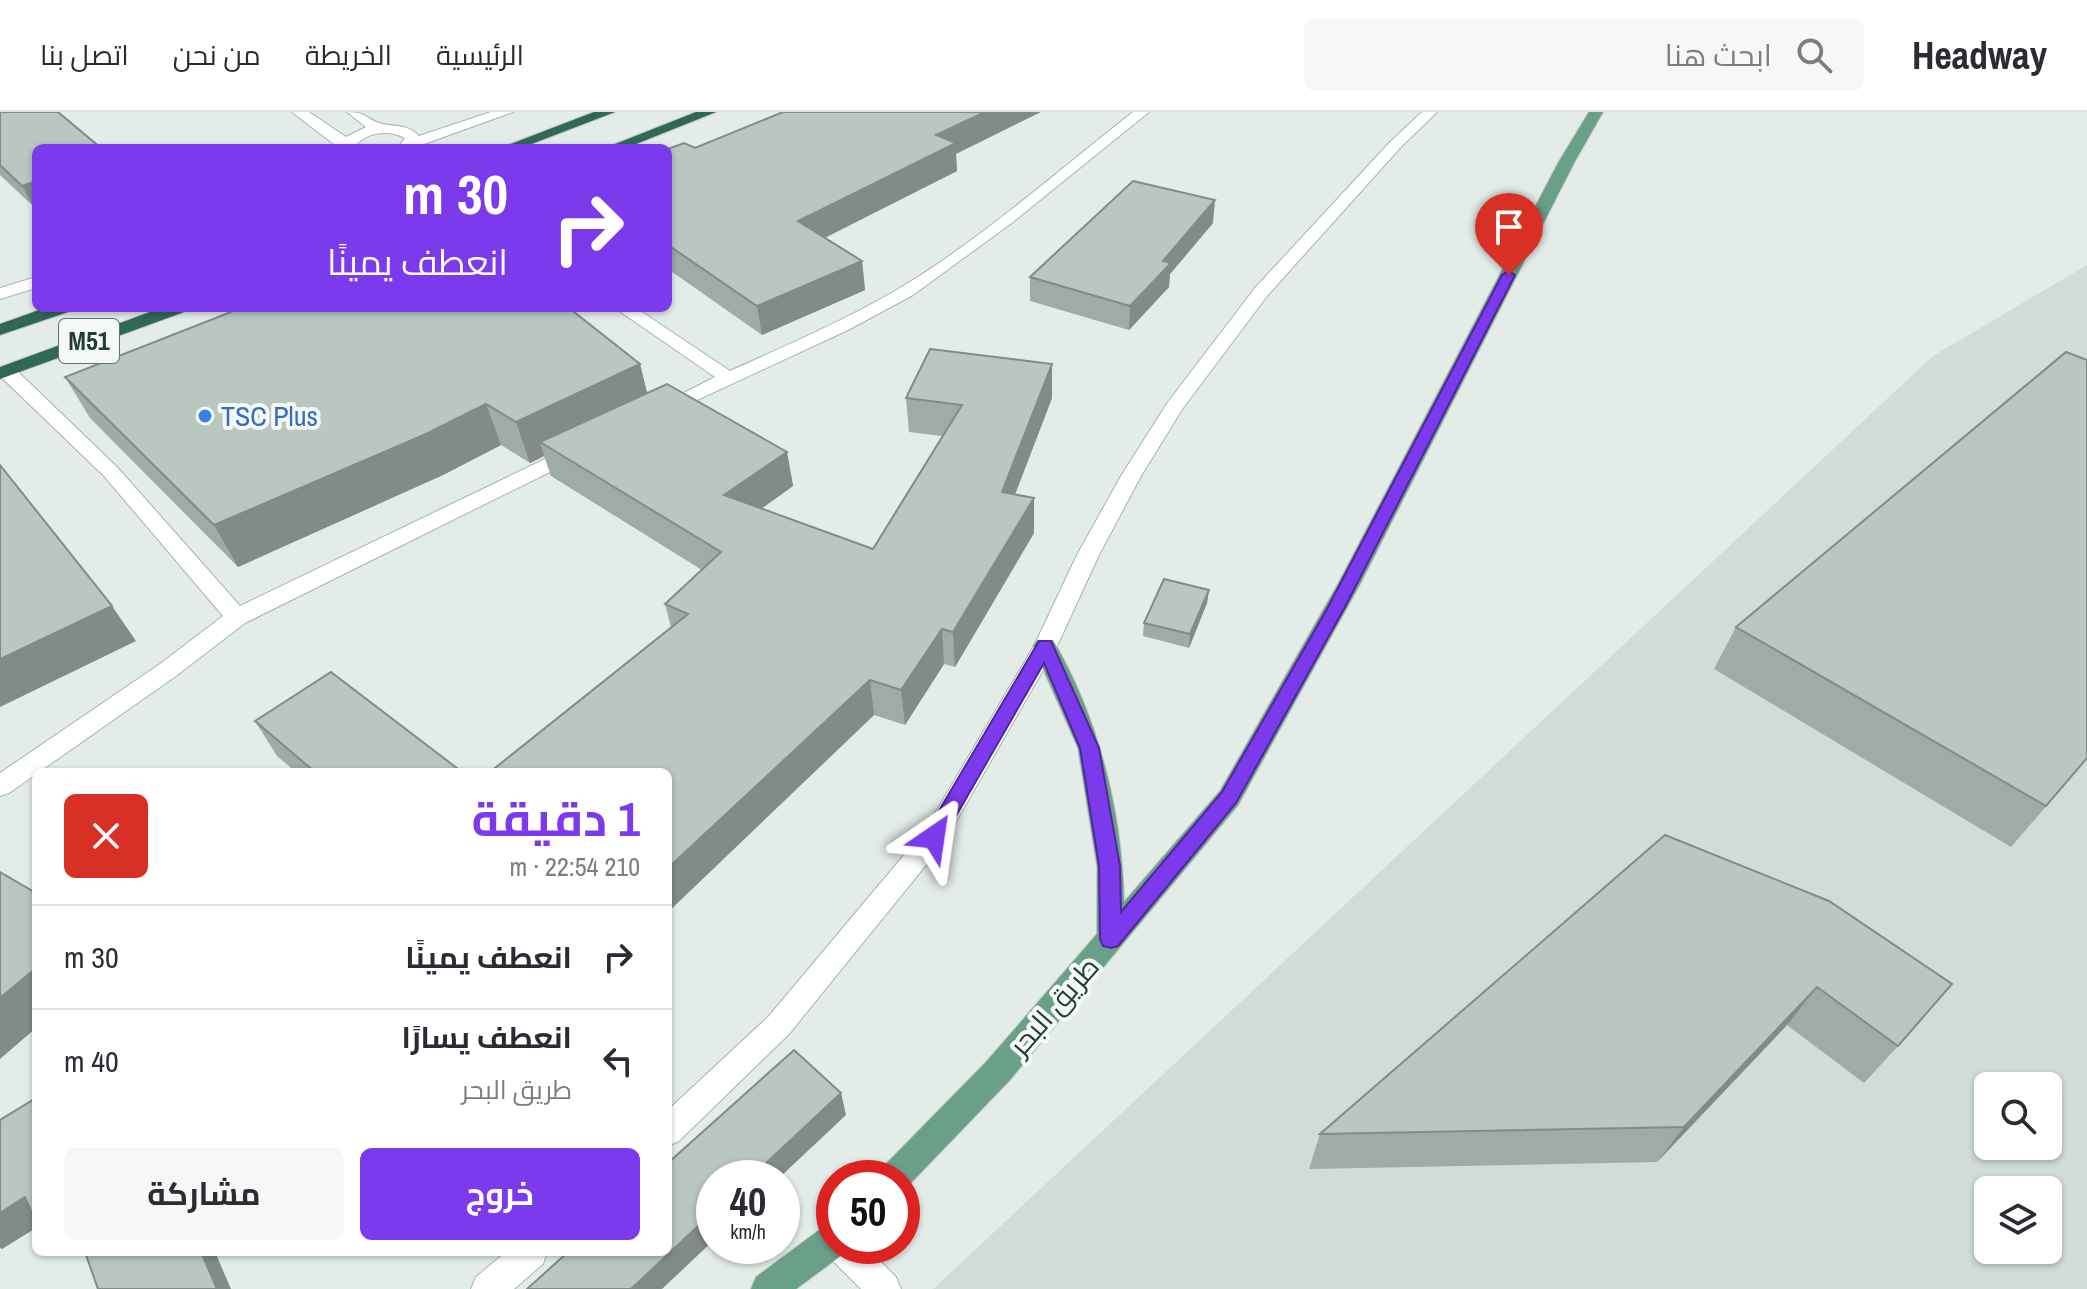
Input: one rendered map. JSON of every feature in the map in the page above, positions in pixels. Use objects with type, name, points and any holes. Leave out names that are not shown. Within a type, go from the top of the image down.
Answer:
[{"type":"highway","points":[[518,144],[608,112]]},
{"type":"highway","points":[[623,144],[709,112]]},
{"type":"highway","name":"M51","points":[[0,330],[51,312]]},
{"type":"highway","name":"M51","points":[[3,372],[167,312]]},
{"type":"main road","points":[[299,112],[343,144]]},
{"type":"main road","points":[[354,112],[378,129]]},
{"type":"main road","points":[[348,144],[358,135],[378,129],[401,129],[459,112]]},
{"type":"main road","points":[[414,144],[506,112]]},
{"type":"main road","points":[[638,421],[842,326],[907,291],[1007,219],[1142,112]]},
{"type":"main road","points":[[672,1127],[779,1025],[934,837],[1045,646],[1088,555],[1131,476],[1175,406],[1218,346],[1303,245],[1395,145],[1430,112]]},
{"type":"main road","name":"طريق البحر","points":[[911,1160],[998,1071],[1229,798],[1349,584],[1596,112]]},
{"type":"main road","points":[[401,129],[411,135],[409,144]]},
{"type":"main road","points":[[0,294],[32,283]]},
{"type":"main road","points":[[630,312],[727,377]]},
{"type":"main road","points":[[3,372],[111,472],[237,617]]},
{"type":"main road","points":[[0,786],[168,670],[237,617],[595,442]]},
{"type":"main road","points":[[1045,646],[1090,748],[1110,866],[1111,939]]},
{"type":"main road","points":[[768,1289],[816,1253]]},
{"type":"main road","points":[[488,1289],[526,1256]]},
{"type":"main road","points":[[857,1264],[876,1286]]},
{"type":"shaded area","points":[[2087,265],[2087,1289],[933,1289],[1933,356]]},
{"type":"building","points":[[0,112],[58,112],[96,144],[32,144],[32,182],[22,186],[0,165]]},
{"type":"building","points":[[783,112],[985,112],[936,135],[956,143],[798,221],[862,261],[757,306],[672,248],[672,148],[684,143],[695,148]]},
{"type":"building","points":[[1133,181],[1215,200],[1163,261],[1171,263],[1130,306],[1030,277]]},
{"type":"building","points":[[231,312],[574,312],[640,364],[516,422],[486,404],[426,434],[214,525],[65,377]]},
{"type":"building","points":[[930,349],[1052,364],[1002,492],[1034,498],[953,632],[942,629],[901,690],[870,680],[672,864],[672,768],[495,768],[688,614],[665,604],[721,552],[540,442],[667,384],[787,452],[724,495],[873,549],[962,405],[906,398]]},
{"type":"building","points":[[2066,352],[2087,360],[2087,758],[2046,806],[1736,627]]},
{"type":"building","points":[[0,465],[112,606],[0,659]]},
{"type":"building","points":[[1164,579],[1209,590],[1190,634],[1144,623]]},
{"type":"building","points":[[331,672],[457,768],[310,768],[255,721]]},
{"type":"building","points":[[1665,835],[1829,901],[1952,984],[1898,1046],[1817,987],[1684,1127],[1320,1134]]},
{"type":"building","points":[[0,872],[32,891],[32,971],[0,998]]},
{"type":"building","points":[[794,1050],[841,1093],[769,1160],[696,1160],[696,1228],[672,1250],[672,1159]]},
{"type":"building","points":[[32,1101],[31,1211],[25,1197],[0,1213],[0,1120]]},
{"type":"building","points":[[86,1256],[203,1256],[217,1289],[98,1289]]},
{"type":"building","points":[[564,1256],[666,1256],[631,1289],[527,1289]]},
{"type":"place","name":"TSC Plus","points":[[205,416]]},
{"type":"route","points":[[934,837],[1045,646],[1090,748],[1110,866],[1111,939],[1229,798],[1337,607],[1509,275]]}]
